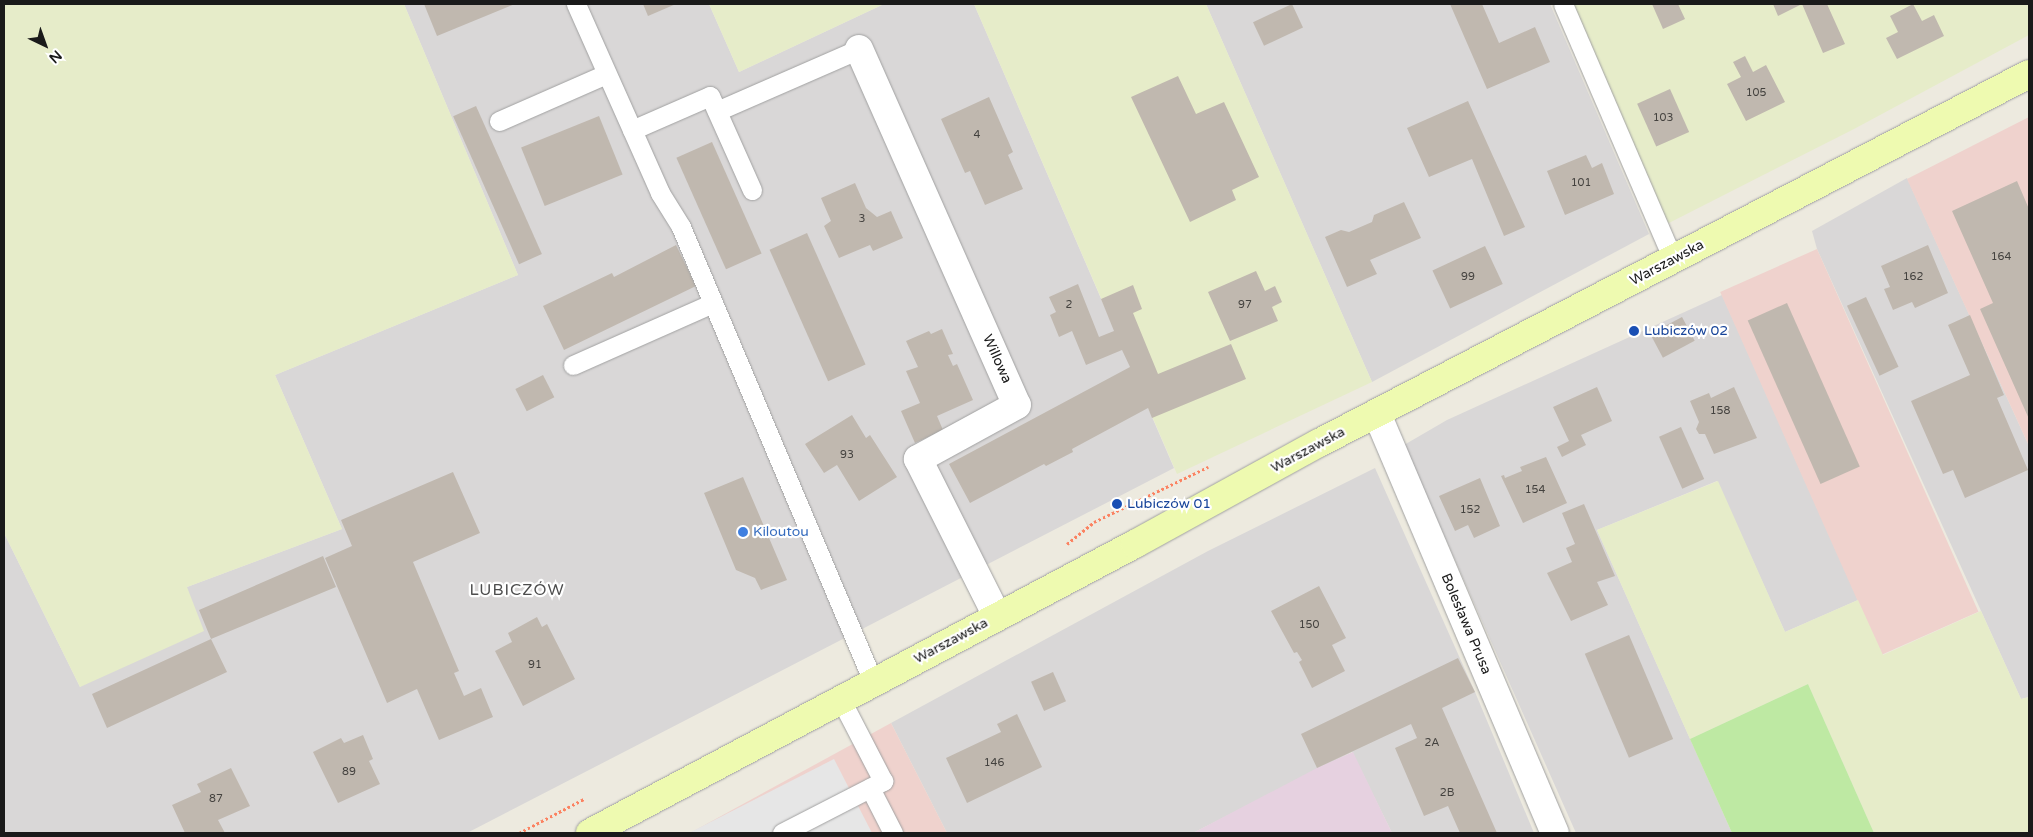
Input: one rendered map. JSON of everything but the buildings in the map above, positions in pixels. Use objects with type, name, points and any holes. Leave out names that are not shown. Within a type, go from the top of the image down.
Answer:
[{"type":"main road","name":"Warszawska","points":[[593,833],[1376,414],[2029,74]]},
{"type":"street","name":"Willowa","points":[[859,49],[1017,406],[918,459],[982,591],[997,616]]},
{"type":"street","name":"Bolesława Prusa","points":[[1376,414],[1555,833]]},
{"type":"lane","points":[[576,4],[660,193],[681,227],[873,682]]},
{"type":"lane","points":[[1563,4],[1673,260]]},
{"type":"lane","points":[[717,111],[859,49]]},
{"type":"lane","points":[[499,121],[606,74]]},
{"type":"lane","points":[[632,130],[710,96],[752,190]]},
{"type":"lane","points":[[573,365],[713,303]]},
{"type":"lane","points":[[782,833],[883,781],[840,700]]},
{"type":"lane","points":[[870,788],[893,833]]},
{"type":"shaded area","points":[[404,4],[709,4],[739,72],[884,4],[974,4],[1174,468],[467,833],[4,833],[4,533],[80,687],[187,587],[342,529],[275,375],[518,275]]},
{"type":"shaded area","points":[[1206,4],[1550,4],[1649,234],[1372,382]]},
{"type":"shaded area","points":[[2029,117],[2029,446],[1907,179]]},
{"type":"shaded area","points":[[1907,178],[2029,446],[2029,697],[2021,699],[1817,249],[1812,231]]},
{"type":"shaded area","points":[[1817,249],[1978,612],[1882,655],[1720,292]]},
{"type":"shaded area","points":[[1722,295],[1858,600],[1785,632],[1717,481],[1597,530],[1732,833],[1576,833],[1404,445],[1447,420]]},
{"type":"shaded area","points":[[1375,468],[1475,692],[1534,833],[1392,833],[1352,752],[1193,833],[947,833],[891,723],[1208,551]]},
{"type":"shaded area","points":[[891,723],[947,833],[690,833]]},
{"type":"shaded area","points":[[1353,752],[1392,833],[1193,833],[1317,768]]},
{"type":"shaded area","points":[[834,759],[872,833],[689,833]]},
{"type":"green space","points":[[4,4],[404,4],[518,275],[275,375],[342,529],[187,587],[204,631],[80,687],[4,533]]},
{"type":"green space","points":[[709,4],[884,4],[739,72]]},
{"type":"green space","points":[[974,4],[1206,4],[1372,382],[1177,474]]},
{"type":"green space","points":[[1573,4],[2029,4],[2029,35],[1854,129],[1667,224]]},
{"type":"green space","points":[[1718,481],[1785,632],[1858,600],[1883,655],[1981,611],[2021,699],[2029,697],[2029,833],[1874,833],[1808,684],[1690,739],[1597,530]]},
{"type":"green space","points":[[1808,684],[1874,833],[1732,833],[1690,739]]},
{"type":"place","name":"Lubiczów 02","points":[[1634,331]]},
{"type":"place","name":"Lubiczów 01","points":[[1117,504]]},
{"type":"place","name":"Kiloutou","points":[[743,532]]},
{"type":"district","name":"LUBICZÓW","points":[[517,590]]}]
